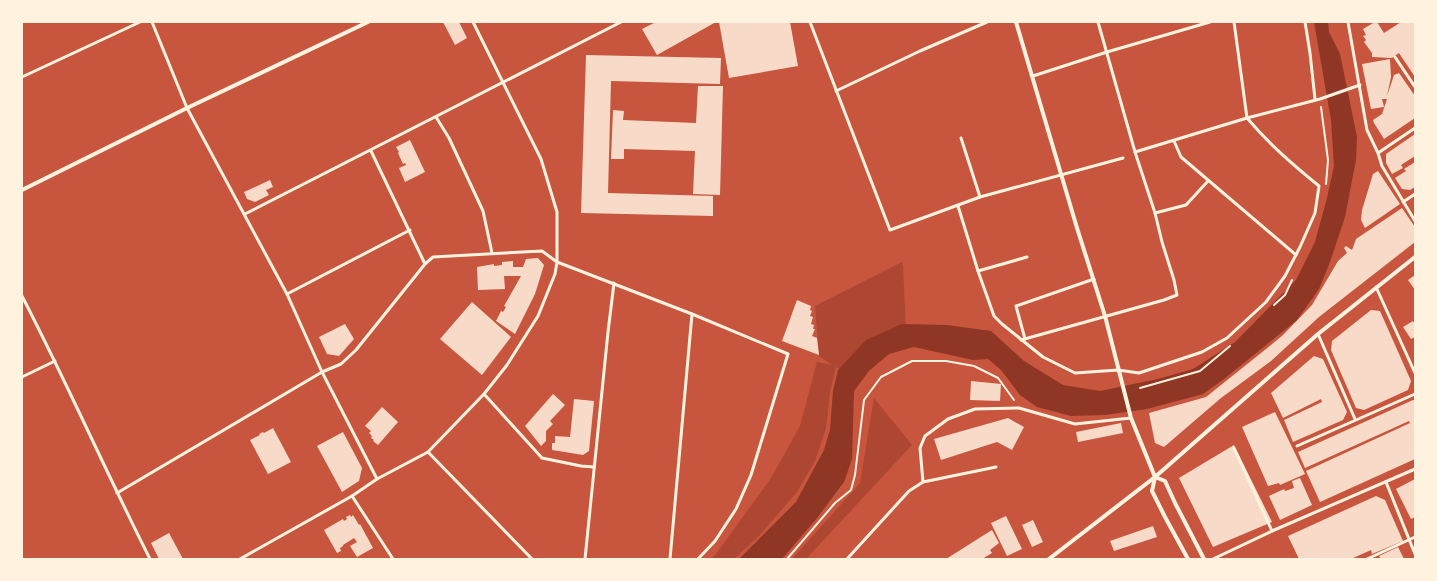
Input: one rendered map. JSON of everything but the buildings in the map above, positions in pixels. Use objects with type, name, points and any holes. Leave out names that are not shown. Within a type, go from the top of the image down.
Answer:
[{"type":"street","points":[[22,190],[187,108],[368,22]]},
{"type":"street","points":[[1016,22],[1077,228],[1105,316],[1131,416],[1155,477],[1152,491],[1188,559]]},
{"type":"street","points":[[1049,559],[1155,477],[1318,334],[1415,256]]},
{"type":"street","points":[[1155,477],[1165,481],[1204,559]]},
{"type":"lane","points":[[22,77],[140,22]]},
{"type":"lane","points":[[152,22],[187,108],[286,294],[322,372],[377,479]]},
{"type":"lane","points":[[240,559],[352,496],[377,479],[428,452],[484,394],[507,365],[538,316],[555,274],[557,262],[557,212],[541,159],[473,22]]},
{"type":"lane","points":[[244,214],[371,151],[621,22]]},
{"type":"lane","points":[[810,22],[890,230],[980,197],[1123,158]]},
{"type":"lane","points":[[836,91],[920,51],[987,22]]},
{"type":"lane","points":[[1023,339],[1177,295],[1155,213],[1135,152],[1098,22]]},
{"type":"lane","points":[[1033,76],[1107,52],[1210,22]]},
{"type":"lane","points":[[958,206],[978,271],[994,316],[1023,339],[1042,357],[1075,373],[1118,370],[1140,373],[1202,352],[1227,338],[1266,302],[1285,276],[1315,213],[1319,186],[1282,156],[1247,118],[1234,22]]},
{"type":"lane","points":[[1305,22],[1315,99]]},
{"type":"lane","points":[[1348,22],[1367,130],[1378,153],[1382,166],[1415,221]]},
{"type":"lane","points":[[1395,57],[1415,87]]},
{"type":"lane","points":[[1135,152],[1247,118],[1315,99],[1320,99],[1360,85]]},
{"type":"lane","points":[[436,117],[449,138],[483,211],[492,253]]},
{"type":"lane","points":[[1378,153],[1415,128]]},
{"type":"lane","points":[[961,138],[980,197]]},
{"type":"lane","points":[[1174,141],[1181,158],[1296,255]]},
{"type":"lane","points":[[371,151],[425,264]]},
{"type":"lane","points":[[1155,213],[1186,205],[1208,181]]},
{"type":"lane","points":[[1403,202],[1415,194]]},
{"type":"lane","points":[[286,294],[410,230]]},
{"type":"lane","points":[[117,494],[322,372],[341,364],[356,350],[425,264],[433,258],[492,253],[542,251],[557,262],[692,314],[788,354],[751,475],[736,509],[716,541],[698,559]]},
{"type":"lane","points":[[978,271],[1027,257]]},
{"type":"lane","points":[[1023,339],[1016,306],[1094,279]]},
{"type":"lane","points":[[585,559],[614,283]]},
{"type":"lane","points":[[1376,287],[1415,373]]},
{"type":"lane","points":[[22,296],[55,361],[117,494],[150,559]]},
{"type":"lane","points":[[670,559],[692,314]]},
{"type":"lane","points":[[1318,334],[1355,419]]},
{"type":"lane","points":[[22,377],[55,361]]},
{"type":"lane","points":[[484,394],[542,458],[581,466],[594,467]]},
{"type":"lane","points":[[1298,446],[1355,419],[1415,394]]},
{"type":"lane","points":[[923,482],[920,448],[925,436],[948,419],[976,408],[1019,408],[1075,424],[1131,416]]},
{"type":"lane","points":[[1234,448],[1272,531]]},
{"type":"lane","points":[[428,452],[532,559]]},
{"type":"lane","points":[[847,559],[909,491],[923,482],[996,466]]},
{"type":"lane","points":[[1213,559],[1272,531],[1415,469]]},
{"type":"lane","points":[[1386,482],[1408,540],[1415,554]]},
{"type":"lane","points":[[352,496],[393,559]]},
{"type":"lane","points":[[1367,559],[1415,537]]},
{"type":"path","points":[[1320,99],[1328,160],[1325,190]]},
{"type":"path","points":[[1274,305],[1285,295],[1295,274]]},
{"type":"path","points":[[1140,388],[1200,372],[1235,341]]},
{"type":"path","points":[[787,559],[835,503],[851,490],[855,475],[864,400],[881,377],[912,361],[946,361],[974,366],[998,378],[1019,408]]},
{"type":"shaded area","points":[[1314,22],[1328,22],[1329,32],[1340,54],[1357,137],[1356,160],[1345,217],[1330,262],[1319,289],[1297,320],[1224,379],[1203,394],[1147,409],[1105,415],[1071,416],[1037,407],[1020,395],[1001,370],[988,359],[973,360],[914,347],[889,354],[869,371],[854,391],[852,459],[844,482],[817,518],[782,559],[739,559],[796,502],[824,450],[830,430],[833,391],[838,370],[866,340],[902,324],[947,325],[991,331],[1024,361],[1063,385],[1100,391],[1158,379],[1193,369],[1235,342],[1296,280],[1315,242],[1327,198],[1334,166],[1331,120]]},
{"type":"shaded area","points":[[902,262],[906,332],[846,373],[836,367],[830,392],[826,428],[815,461],[797,492],[759,536],[734,559],[711,559],[771,478],[800,426],[817,362],[832,365],[819,356],[815,306]]},
{"type":"shaded area","points":[[874,398],[912,445],[806,559],[792,559],[860,483]]}]
